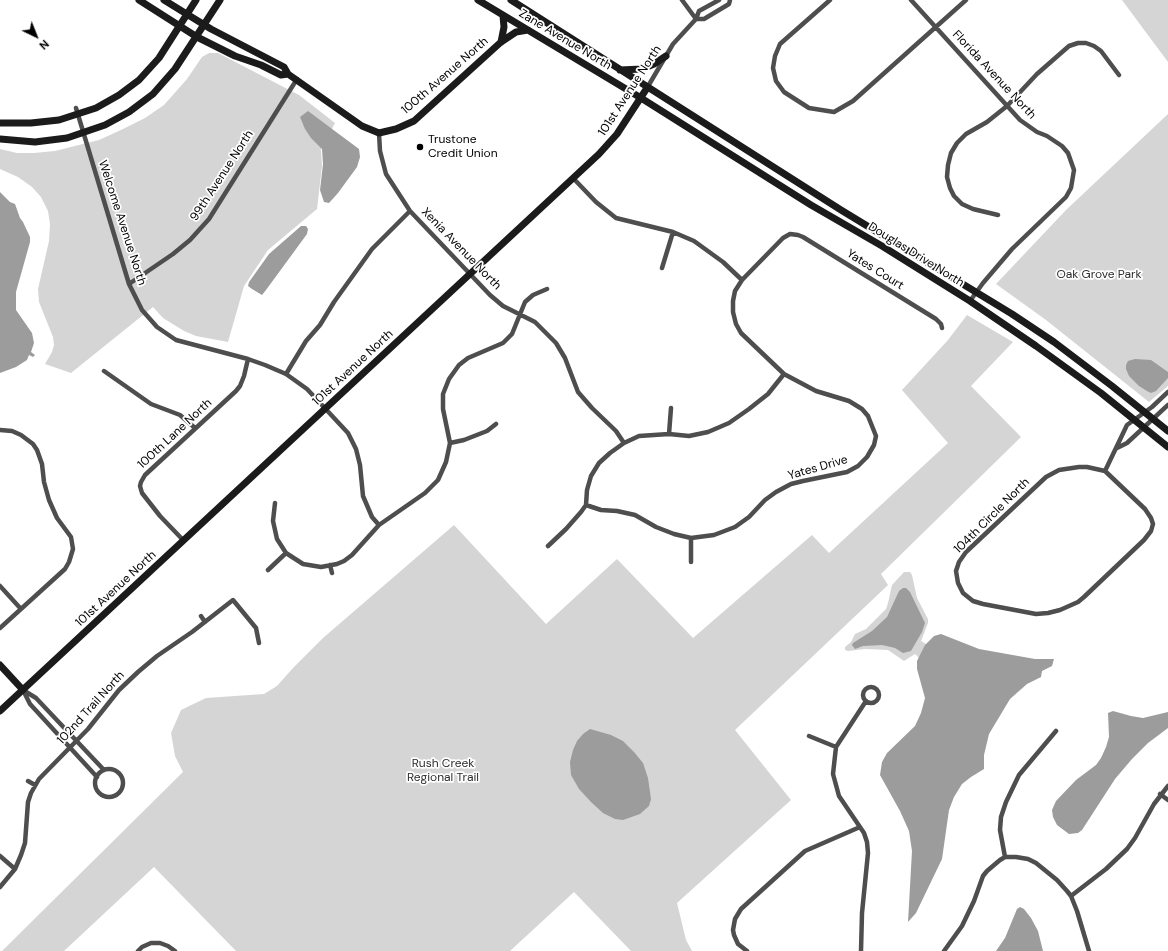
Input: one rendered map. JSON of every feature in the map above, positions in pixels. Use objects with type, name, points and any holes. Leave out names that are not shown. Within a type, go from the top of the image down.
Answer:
[{"type":"street","points":[[139,0],[197,37],[235,56],[261,65],[281,75],[288,74]]},
{"type":"street","points":[[164,0],[204,25],[284,67],[288,74],[362,126],[379,133]]},
{"type":"street","points":[[0,123],[18,124],[46,122],[77,111],[96,108],[110,101],[139,80],[159,58],[196,0]]},
{"type":"street","points":[[0,139],[41,141],[67,138],[106,125],[124,115],[153,94],[175,69],[220,0]]},
{"type":"street","name":"Zane Avenue North","points":[[478,0],[641,98]]},
{"type":"street","name":"Zane Avenue North","points":[[511,0],[647,88]]},
{"type":"street","points":[[682,0],[696,20]]},
{"type":"street","name":"101st Avenue North","points":[[0,711],[600,154],[617,134],[641,98],[673,44],[696,20],[698,11],[719,0]]},
{"type":"street","name":"101st Avenue North","points":[[696,20],[704,20],[729,4],[730,0]]},
{"type":"street","points":[[830,0],[780,44],[772,68],[776,81],[784,92],[809,108],[834,112],[853,101],[966,0]]},
{"type":"street","name":"Florida Avenue North","points":[[911,0],[1020,120],[1037,132],[1047,136],[1062,146],[1072,161],[1074,170],[1073,178],[1071,188],[1066,197],[1012,249],[976,292]]},
{"type":"street","points":[[501,42],[504,27],[503,16]]},
{"type":"street","name":"100th Avenue North","points":[[379,133],[396,129],[414,121],[501,42],[516,32],[528,30]]},
{"type":"street","points":[[998,215],[973,209],[962,204],[954,196],[947,177],[951,153],[957,143],[966,134],[987,122],[1008,106],[1037,74],[1069,46],[1078,43],[1086,43],[1094,46],[1101,51],[1119,75]]},
{"type":"street","points":[[620,70],[642,69],[654,64],[666,56]]},
{"type":"street","name":"99th Avenue North","points":[[129,284],[173,254],[190,240],[208,219],[297,79]]},
{"type":"street","name":"Douglas Drive North","points":[[647,88],[854,218],[1012,314],[1054,342],[1168,431]]},
{"type":"street","name":"Douglas Drive North","points":[[641,98],[811,205],[882,246],[970,301],[1101,393],[1168,447]]},
{"type":"street","name":"Welcome Avenue North","points":[[77,111],[129,284],[142,310],[157,327],[176,340],[248,359],[286,374],[307,389],[348,433],[356,449],[360,465],[363,496],[372,517],[379,525]]},
{"type":"street","name":"Xenia Avenue North","points":[[379,133],[380,151],[386,174],[410,211],[469,275],[494,298],[503,306],[520,316],[535,322],[556,343],[565,358],[578,392],[616,431],[624,442]]},
{"type":"street","points":[[573,178],[596,202],[616,218],[673,232],[694,241],[723,262],[742,280]]},
{"type":"street","points":[[286,374],[306,341],[320,325],[334,302],[372,249],[410,211]]},
{"type":"street","points":[[662,268],[673,232]]},
{"type":"street","name":"Yates Drive","points":[[586,505],[601,510],[617,511],[635,515],[656,527],[674,534],[692,538],[714,535],[735,527],[748,517],[765,500],[791,484],[847,472],[858,466],[867,457],[874,445],[876,436],[868,416],[856,404],[816,391],[784,374],[741,333],[736,324],[732,301],[735,291],[742,280],[783,238],[790,234],[794,234]]},
{"type":"street","name":"Yates Court","points":[[794,234],[803,237],[936,319],[941,324],[942,328]]},
{"type":"street","points":[[275,503],[273,521],[277,539],[286,553],[303,564],[321,567],[344,561],[352,555],[379,525],[425,493],[438,480],[446,462],[450,443],[445,424],[443,394],[449,379],[459,365],[468,358],[503,343],[512,334],[525,302],[533,295],[547,290]]},
{"type":"street","points":[[970,301],[976,292]]},
{"type":"street","name":"100th Lane North","points":[[184,540],[160,516],[142,493],[140,486],[141,482],[146,475],[240,386],[248,359]]},
{"type":"street","points":[[104,371],[151,404],[180,415],[195,428]]},
{"type":"street","points":[[548,546],[575,520],[586,505],[587,490],[591,476],[599,462],[624,442],[639,436],[669,434],[689,436],[708,432],[729,423],[749,409],[768,394],[784,374]]},
{"type":"street","points":[[1105,471],[1127,425],[1168,392]]},
{"type":"street","points":[[1117,448],[1127,443],[1168,405]]},
{"type":"street","points":[[669,434],[671,408]]},
{"type":"street","points":[[450,443],[464,440],[487,431],[496,424]]},
{"type":"street","points":[[0,430],[12,431],[21,435],[33,444],[37,450],[40,457],[46,490],[51,504],[57,518],[72,542],[72,555],[64,569],[0,628]]},
{"type":"street","name":"104th Circle North","points":[[1079,467],[1087,467],[1105,471],[1146,509],[1153,524],[1144,540],[1078,602],[1060,610],[1036,614],[973,601],[960,589],[956,578],[957,566],[962,557],[1046,477],[1059,470],[1079,467]]},
{"type":"street","points":[[692,538],[692,562]]},
{"type":"street","points":[[268,570],[286,553]]},
{"type":"street","points":[[330,565],[332,573]]},
{"type":"street","points":[[0,586],[21,609]]},
{"type":"street","name":"102nd Trail North","points":[[0,887],[15,869],[25,844],[28,802],[39,778],[88,730],[119,690],[138,672],[157,656],[233,600],[256,628],[259,643]]},
{"type":"street","points":[[201,616],[205,622]]},
{"type":"street","points":[[0,665],[23,690],[36,698],[104,770]]},
{"type":"street","points":[[23,690],[30,704],[97,777]]},
{"type":"street","points":[[861,951],[862,913],[868,848],[866,837],[843,804],[836,789],[832,774],[836,747],[866,702]]},
{"type":"street","points":[[1005,857],[1000,830],[1001,817],[1006,802],[1019,775],[1056,731]]},
{"type":"street","points":[[809,736],[836,747]]},
{"type":"street","points":[[104,770],[115,770],[122,778],[122,788],[119,793],[114,796],[104,796],[96,788],[95,782],[97,777],[104,770]]},
{"type":"street","points":[[28,781],[35,785]]},
{"type":"street","points":[[1071,896],[1106,869],[1127,850],[1160,794],[1168,786]]},
{"type":"street","points":[[1160,794],[1168,800]]},
{"type":"street","points":[[747,951],[738,944],[733,930],[735,919],[741,910],[805,851],[860,827]]},
{"type":"street","points":[[0,856],[15,869]]},
{"type":"street","points":[[944,951],[962,926],[971,909],[983,876],[995,862],[1005,857],[1016,856],[1032,861],[1057,880],[1071,896],[1089,951]]},
{"type":"street","points":[[138,951],[142,947],[151,943],[160,943],[175,951]]},
{"type":"green space","points":[[1122,0],[1168,0],[1168,62],[1139,23]]},
{"type":"green space","points":[[209,53],[218,53],[299,95],[335,123],[321,149],[322,166],[317,209],[268,250],[244,286],[228,342],[196,336],[184,331],[163,318],[153,307],[71,373],[45,364],[54,345],[53,337],[39,302],[38,289],[49,241],[50,224],[48,211],[41,197],[32,187],[18,177],[0,169],[0,149],[17,153],[55,151],[99,140],[123,129],[145,118],[164,105],[187,79],[202,57]]},
{"type":"green space","name":"Oak Grove Park","points":[[1168,114],[1168,386],[1149,402],[1046,320],[996,284],[1066,210]]},
{"type":"green space","name":"Rush Creek Regional Trail","points":[[967,315],[1013,342],[971,386],[1021,437],[881,574],[888,585],[735,730],[791,800],[677,903],[686,940],[692,951],[631,951],[574,892],[510,951],[236,951],[154,867],[64,951],[2,951],[183,772],[175,756],[171,733],[181,710],[206,698],[264,694],[277,686],[323,638],[454,525],[546,624],[617,559],[693,638],[812,535],[829,553],[948,443],[902,390],[948,340]]},
{"type":"green space","points":[[904,572],[910,572],[912,575],[917,598],[928,619],[928,623],[921,641],[926,644],[919,658],[915,654],[904,661],[888,650],[845,650],[845,647],[851,642],[855,634],[866,629],[886,609],[892,585]]},
{"type":"shaded area","points":[[308,111],[359,149],[360,157],[357,167],[329,203],[324,202],[320,190],[323,164],[322,149],[311,138],[300,117]]},
{"type":"shaded area","points":[[0,192],[10,202],[15,204],[20,218],[30,237],[30,242],[16,292],[16,310],[32,333],[34,343],[31,352],[35,355],[33,357],[29,355],[27,360],[16,367],[0,373]]},
{"type":"shaded area","points":[[301,226],[306,226],[308,229],[307,234],[262,295],[248,286],[249,282],[269,254]]},
{"type":"shaded area","points":[[1135,359],[1151,360],[1168,372],[1168,378],[1156,391],[1151,393],[1147,391],[1139,386],[1129,376],[1126,365],[1128,361]]},
{"type":"shaded area","points":[[906,588],[910,592],[925,623],[922,632],[911,651],[903,653],[895,648],[882,645],[863,646],[855,649],[852,645],[853,643],[872,631],[887,617],[899,591]]},
{"type":"shaded area","points":[[941,634],[979,649],[1035,659],[1054,659],[1052,666],[1042,671],[1041,677],[1027,684],[1010,699],[989,734],[984,755],[984,769],[962,784],[954,797],[949,810],[942,859],[916,913],[908,922],[912,851],[909,831],[900,811],[880,775],[882,762],[887,753],[915,726],[921,713],[925,698],[917,669],[917,661],[925,645],[934,636]]},
{"type":"shaded area","points":[[1113,711],[1143,718],[1168,712],[1168,728],[1148,743],[1115,779],[1082,830],[1078,833],[1069,834],[1057,825],[1053,817],[1052,810],[1056,801],[1076,780],[1096,765],[1101,758],[1109,737],[1108,713]]},
{"type":"shaded area","points":[[590,729],[611,735],[623,741],[643,763],[648,778],[651,799],[649,806],[640,814],[623,820],[615,819],[603,813],[579,789],[571,775],[570,762],[577,741]]},
{"type":"shaded area","points":[[1020,907],[1024,909],[1031,918],[1038,931],[1043,951],[996,951],[1005,938],[1017,909]]},
{"type":"place","name":"Trustone Credit Union","points":[[420,147]]}]
